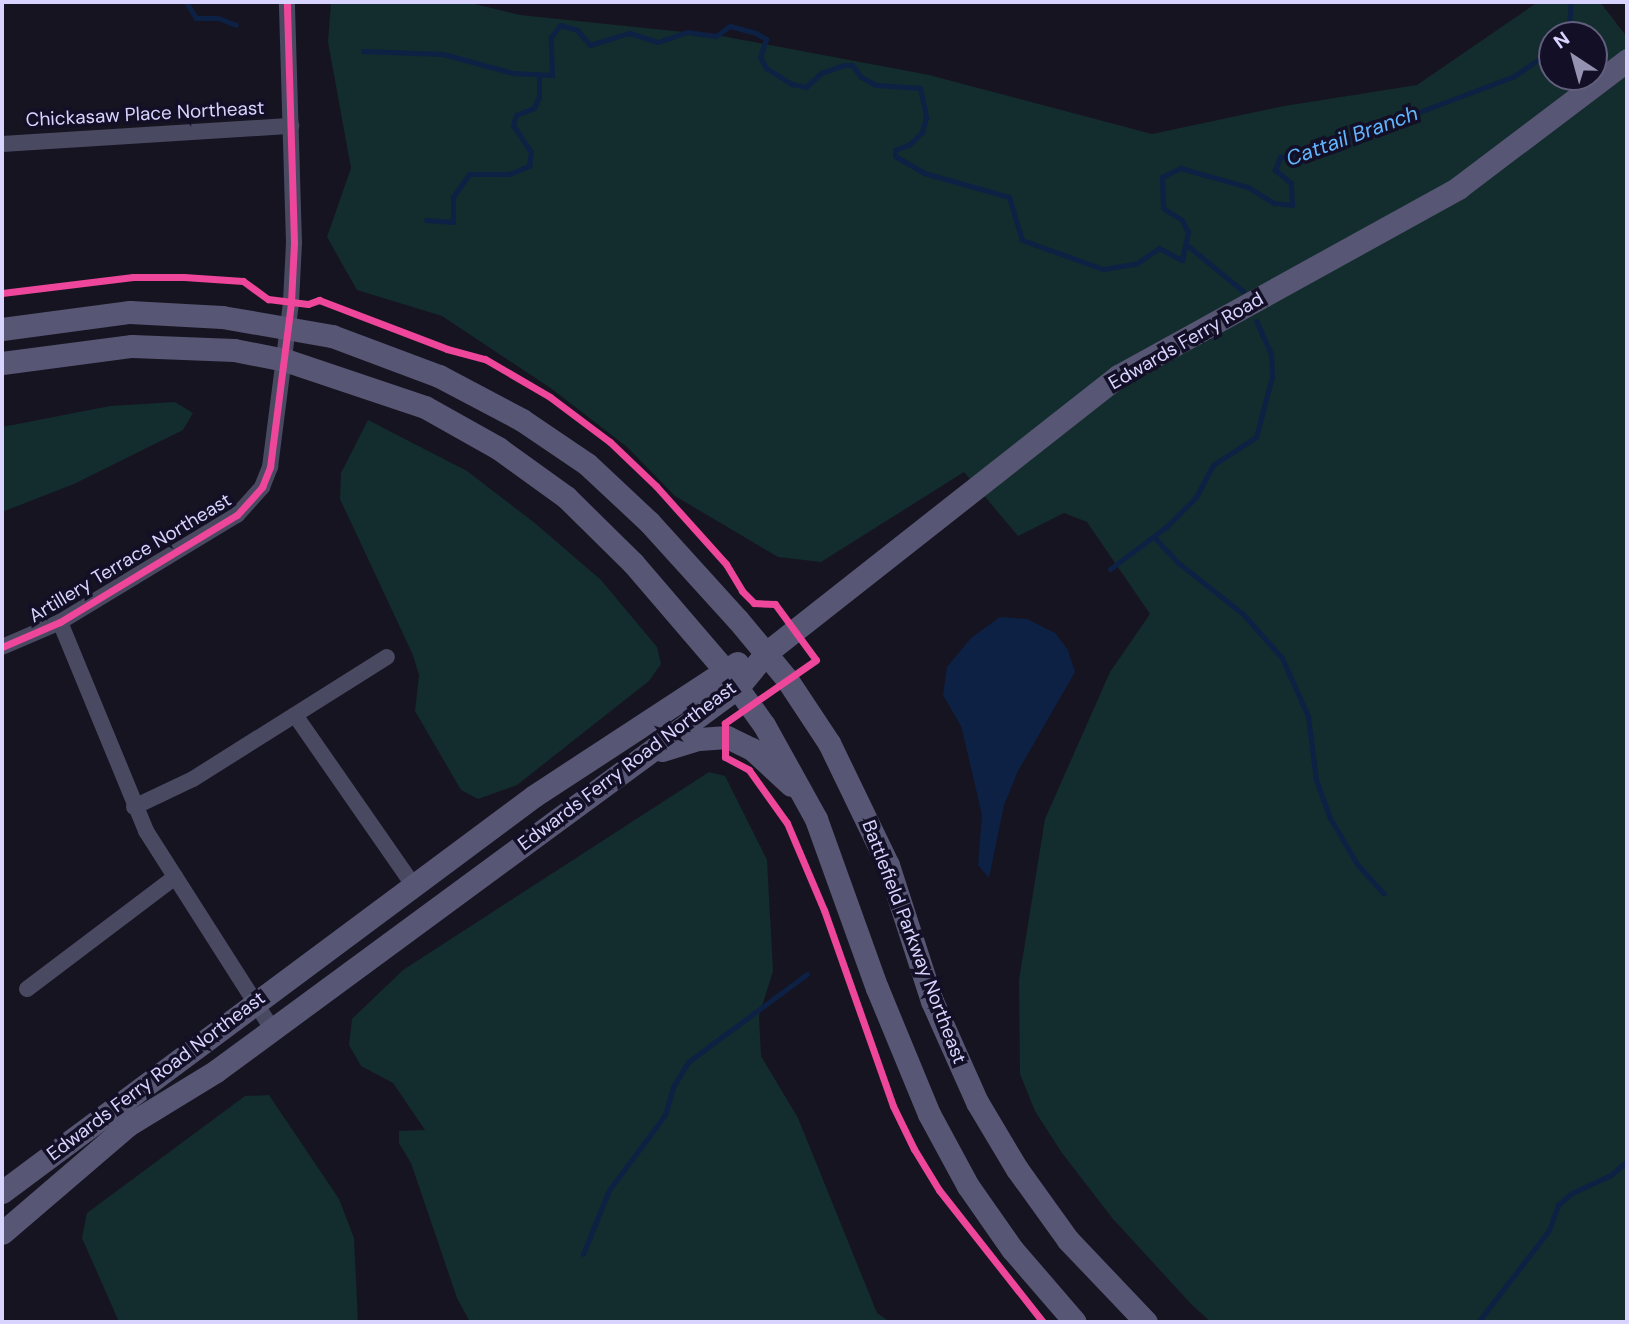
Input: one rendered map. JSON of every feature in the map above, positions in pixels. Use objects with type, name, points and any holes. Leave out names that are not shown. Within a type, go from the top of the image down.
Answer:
[{"type":"main road","name":"Edwards Ferry Road","points":[[766,653],[1118,376],[1458,188],[1627,60]]},
{"type":"main road","name":"Battlefield Parkway Northeast","points":[[2,329],[130,312],[289,326],[332,336],[439,376],[522,420],[587,464],[665,539],[766,653],[857,792],[888,865],[932,1001],[977,1102],[1017,1169],[1068,1240],[1146,1322]]},
{"type":"main road","points":[[2,363],[132,345],[234,350],[285,360],[425,407],[517,460],[598,527],[738,687],[807,799],[929,1114],[990,1218],[1075,1322]]},
{"type":"main road","name":"Edwards Ferry Road Northeast","points":[[2,1192],[413,885],[723,668],[766,653]]},
{"type":"main road","name":"Edwards Ferry Road Northeast","points":[[2,1233],[128,1125],[273,1030],[738,687],[766,653]]},
{"type":"main road","points":[[625,768],[672,745],[727,737],[752,750],[807,799]]},
{"type":"street","name":"Artillery Terrace Northeast","points":[[2,647],[60,622],[237,515],[252,501],[270,467],[289,326],[294,243],[287,2]]},
{"type":"street","name":"Chickasaw Place Northeast","points":[[2,144],[291,126]]},
{"type":"street","points":[[60,622],[134,807],[273,1030]]},
{"type":"street","points":[[134,807],[192,779],[387,657]]},
{"type":"street","points":[[295,715],[413,885]]},
{"type":"street","points":[[27,989],[176,877]]},
{"type":"green space","points":[[331,2],[466,2],[520,15],[722,36],[929,75],[1152,134],[1284,106],[1417,85],[1538,2],[1600,2],[1627,37],[1627,1322],[1211,1322],[1192,1305],[1113,1219],[1062,1153],[1035,1111],[1020,1074],[1019,980],[1045,819],[1110,672],[1150,614],[1087,522],[1064,513],[1018,536],[964,472],[821,562],[778,557],[675,496],[627,447],[552,389],[442,316],[357,290],[327,237],[351,168],[328,42]]},
{"type":"green space","points":[[175,402],[193,413],[183,430],[74,484],[2,512],[2,427],[110,406]]},
{"type":"green space","points":[[368,420],[467,471],[536,524],[601,580],[657,647],[661,664],[649,681],[517,785],[478,799],[461,790],[415,711],[419,675],[413,655],[340,499],[341,473]]},
{"type":"green space","points":[[709,772],[725,776],[767,860],[773,971],[759,1016],[761,1056],[798,1118],[877,1313],[890,1322],[470,1322],[457,1298],[411,1163],[399,1143],[399,1131],[425,1130],[393,1083],[361,1066],[349,1045],[352,1019],[403,970]]},
{"type":"green space","points":[[269,1095],[339,1199],[354,1238],[358,1322],[119,1322],[82,1238],[87,1213],[245,1096]]},
{"type":"water","points":[[1000,617],[1027,619],[1055,633],[1068,650],[1075,672],[1018,771],[1004,805],[989,878],[978,865],[982,815],[961,726],[943,695],[947,667],[971,638]]},
{"type":"waterway","name":"Cattail Branch","points":[[186,2],[196,18],[218,18],[236,25]]},
{"type":"waterway","name":"Cattail Branch","points":[[1569,21],[1571,2]]},
{"type":"waterway","name":"Cattail Branch","points":[[363,51],[443,54],[513,73],[552,75],[551,37],[560,25],[577,30],[590,45],[629,33],[658,42],[687,32],[716,36],[730,26],[756,33],[766,39],[760,57],[766,68],[792,84],[806,87],[821,73],[852,65],[861,77],[876,85],[920,88],[926,117],[922,132],[910,144],[895,150],[895,156],[924,173],[1009,197],[1022,240],[1103,269],[1136,264],[1159,248],[1182,260],[1188,232],[1182,220],[1163,208],[1162,177],[1180,168],[1248,187],[1274,203],[1292,205],[1291,183],[1275,170],[1280,157],[1308,154],[1514,76],[1538,60]]},
{"type":"waterway","points":[[426,220],[453,222],[453,197],[469,174],[509,174],[529,166],[531,152],[513,125],[516,115],[534,108],[539,97],[539,75]]},
{"type":"waterway","points":[[1188,246],[1243,291]]},
{"type":"waterway","points":[[1110,569],[1166,527],[1196,497],[1213,465],[1256,437],[1272,377],[1271,354],[1256,321]]},
{"type":"waterway","points":[[1154,537],[1176,561],[1243,614],[1282,658],[1308,716],[1316,780],[1330,818],[1357,864],[1384,894]]},
{"type":"waterway","points":[[583,1254],[609,1190],[665,1115],[673,1087],[688,1062],[807,974]]},
{"type":"waterway","points":[[1478,1322],[1549,1230],[1558,1205],[1572,1193],[1611,1175],[1627,1161]]},
{"type":"cycle path","points":[[2,647],[60,622],[237,515],[262,487],[270,467],[291,302],[294,243],[287,2]]},
{"type":"cycle path","points":[[2,293],[133,277],[184,277],[243,281],[268,299],[308,304],[319,300],[447,349],[485,359],[550,397],[610,442],[656,486],[726,564],[742,591],[754,603],[775,604],[816,660],[725,723],[725,757],[749,770],[787,823],[824,910],[893,1106],[914,1149],[939,1190],[1043,1322]]}]
